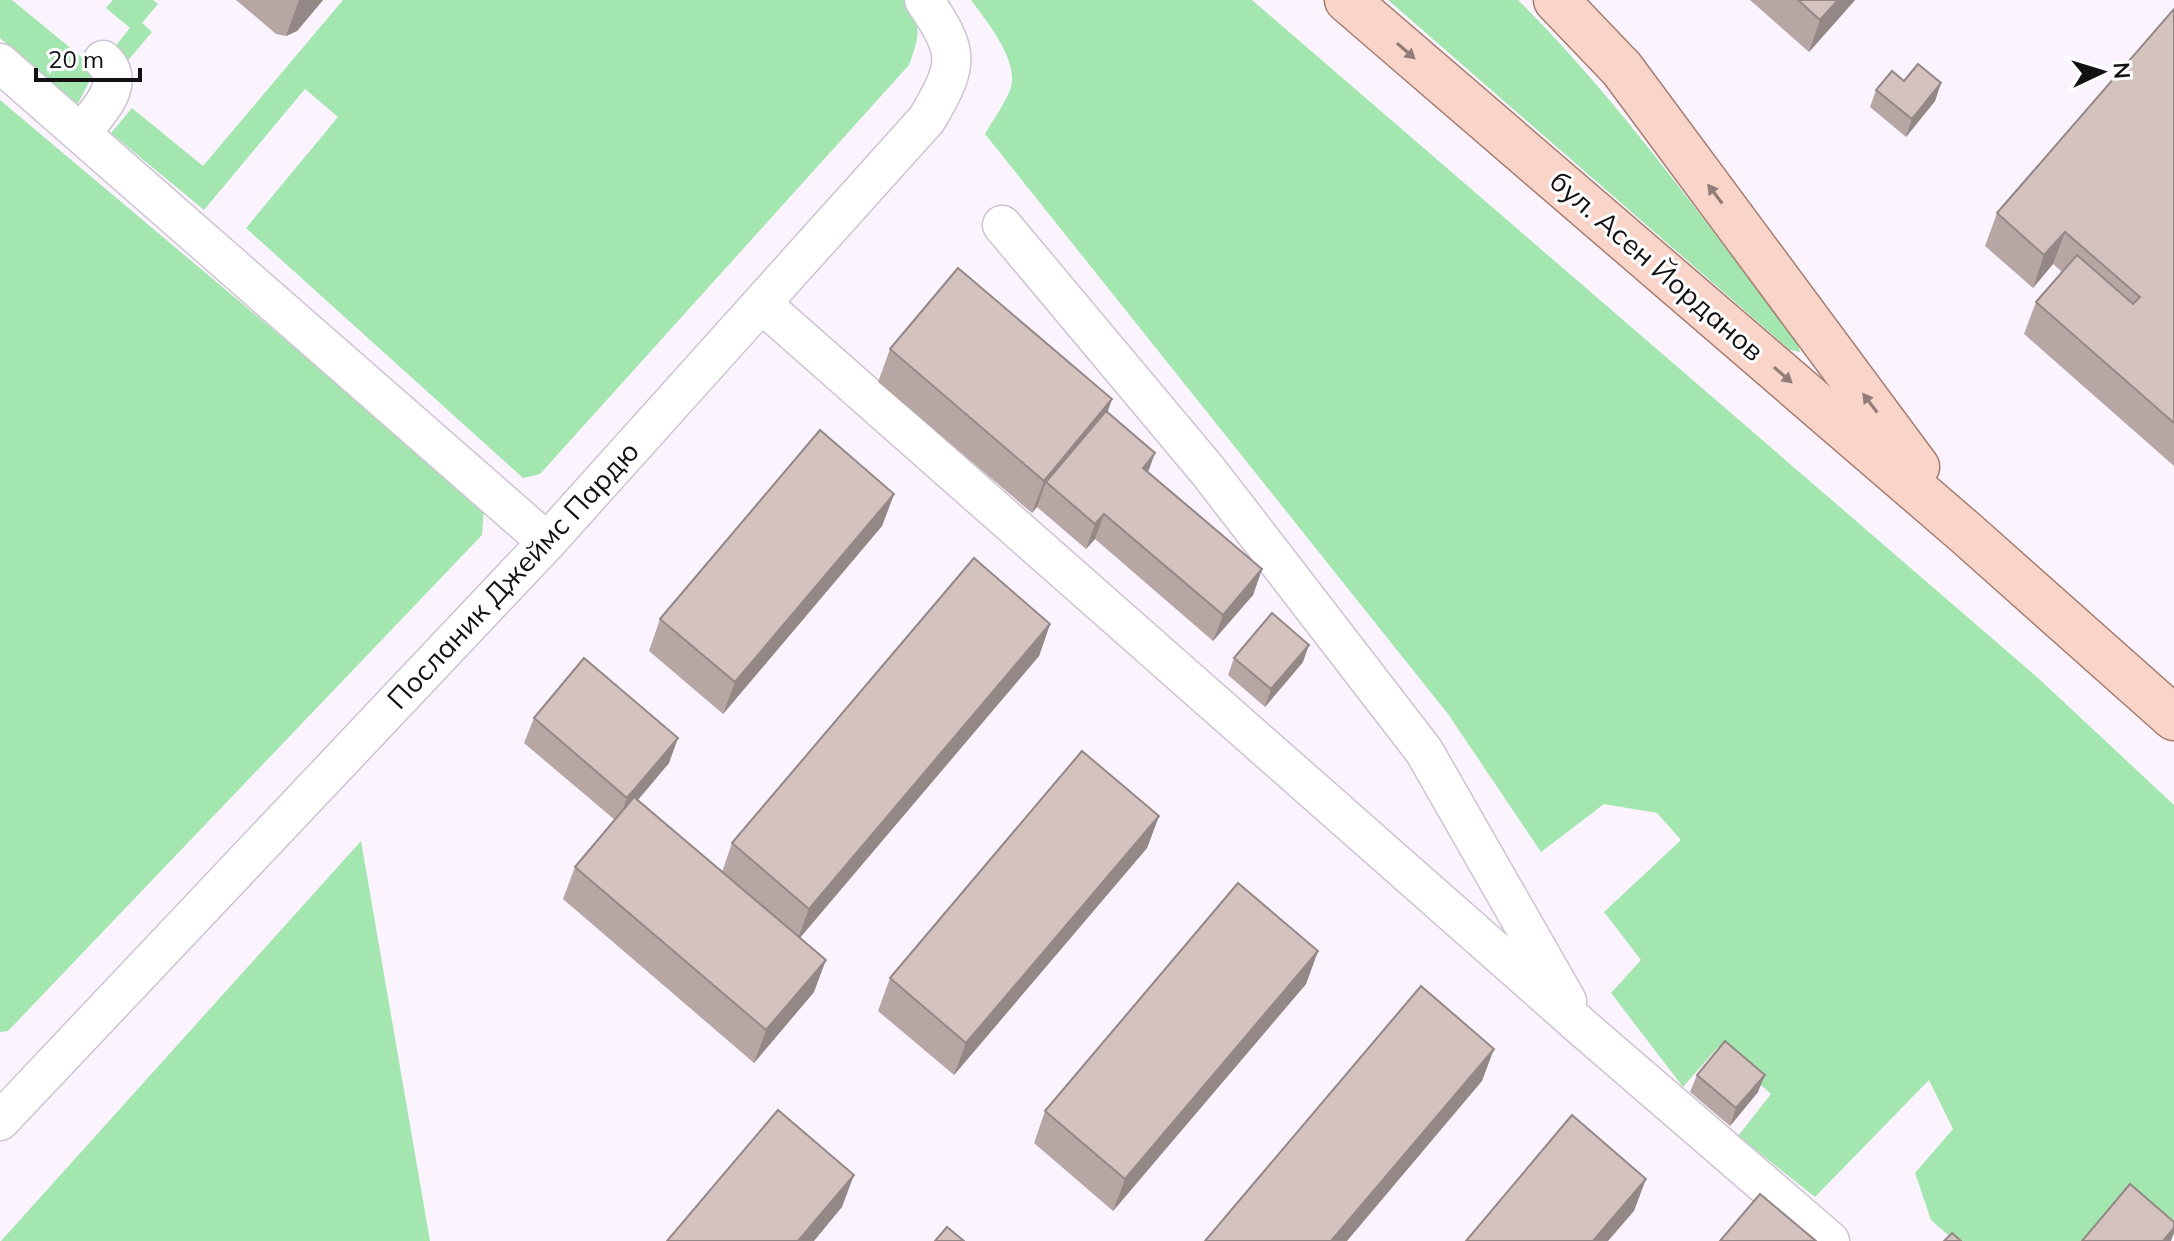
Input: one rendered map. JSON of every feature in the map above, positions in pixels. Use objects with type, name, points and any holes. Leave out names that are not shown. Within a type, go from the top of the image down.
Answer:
[{"type":"main road","name":"бул. Асен Йорданов","points":[[1347,0],[1966,533],[2174,718]]},
{"type":"main road","name":"бул. Асен Йорданов","points":[[1556,0],[1622,69],[1966,533]]},
{"type":"street","name":"Посланик Джеймс Пардю","points":[[7,1101],[547,542],[927,119],[945,89],[952,64],[951,39],[924,0]]},
{"type":"street","points":[[81,133],[109,97],[113,80],[110,67],[103,60]]},
{"type":"street","points":[[0,63],[547,542]]},
{"type":"street","points":[[1002,225],[1208,471],[1424,751],[1583,1028]]},
{"type":"street","points":[[762,304],[1583,1028],[1830,1241]]},
{"type":"green space","points":[[0,0],[12,0],[96,69],[77,105],[0,38]]},
{"type":"green space","points":[[113,0],[153,0],[158,4],[142,23],[152,32],[124,65],[109,54],[130,28],[106,8]]},
{"type":"green space","points":[[343,0],[905,0],[915,16],[918,31],[909,65],[540,474],[523,478],[246,228],[338,117],[305,89],[204,210],[111,133],[132,108],[203,166]]},
{"type":"green space","points":[[971,0],[1252,0],[2037,677],[2174,805],[2174,1236],[2126,1193],[2084,1241],[1955,1241],[1931,1220],[1915,1173],[1953,1129],[1929,1080],[1815,1197],[1738,1136],[1771,1094],[1718,1047],[1683,1087],[1611,993],[1641,960],[1604,912],[1681,840],[1657,813],[1604,804],[1541,852],[1448,714],[985,134],[1008,96],[1011,67],[993,30]]},
{"type":"green space","points":[[1388,0],[1518,0],[1593,81],[1663,166],[1797,341],[1800,352],[1790,350]]},
{"type":"green space","points":[[0,100],[484,507],[482,535],[8,1031],[0,1032]]},
{"type":"green space","points":[[361,841],[430,1241],[1,1241]]},
{"type":"building","points":[[1798,0],[1838,0],[1820,20]]},
{"type":"building","points":[[2174,9],[2174,423],[2036,302],[2077,255],[2133,304],[2140,297],[2065,232],[2044,255],[1997,213]]},
{"type":"building","points":[[1918,64],[1941,83],[1912,119],[1876,90],[1892,71],[1904,81]]},
{"type":"building","points":[[958,268],[1112,399],[1044,481],[890,349]]},
{"type":"building","points":[[1106,411],[1155,453],[1143,468],[1262,569],[1223,615],[1104,514],[1095,524],[1046,482]]},
{"type":"building","points":[[820,430],[894,494],[735,682],[660,619]]},
{"type":"building","points":[[974,558],[1050,624],[809,909],[732,843]]},
{"type":"building","points":[[1272,613],[1309,645],[1271,689],[1234,658]]},
{"type":"building","points":[[584,658],[678,738],[627,798],[534,718]]},
{"type":"building","points":[[1082,751],[1159,816],[966,1043],[890,978]]},
{"type":"building","points":[[634,797],[826,960],[766,1030],[575,867]]},
{"type":"building","points":[[1238,883],[1318,951],[1125,1179],[1045,1111]]},
{"type":"building","points":[[1421,986],[1494,1049],[1331,1241],[1205,1241]]},
{"type":"building","points":[[1725,1041],[1765,1075],[1736,1108],[1697,1075]]},
{"type":"building","points":[[778,1110],[854,1175],[798,1241],[667,1241]]},
{"type":"building","points":[[1572,1115],[1646,1179],[1593,1241],[1466,1241]]},
{"type":"building","points":[[2130,1184],[2174,1222],[2174,1228],[2163,1241],[2082,1241]]},
{"type":"building","points":[[1760,1194],[1816,1241],[1720,1241]]},
{"type":"building","points":[[947,1227],[964,1241],[935,1241]]},
{"type":"building","points":[[1952,1233],[1961,1241],[1944,1241]]}]
